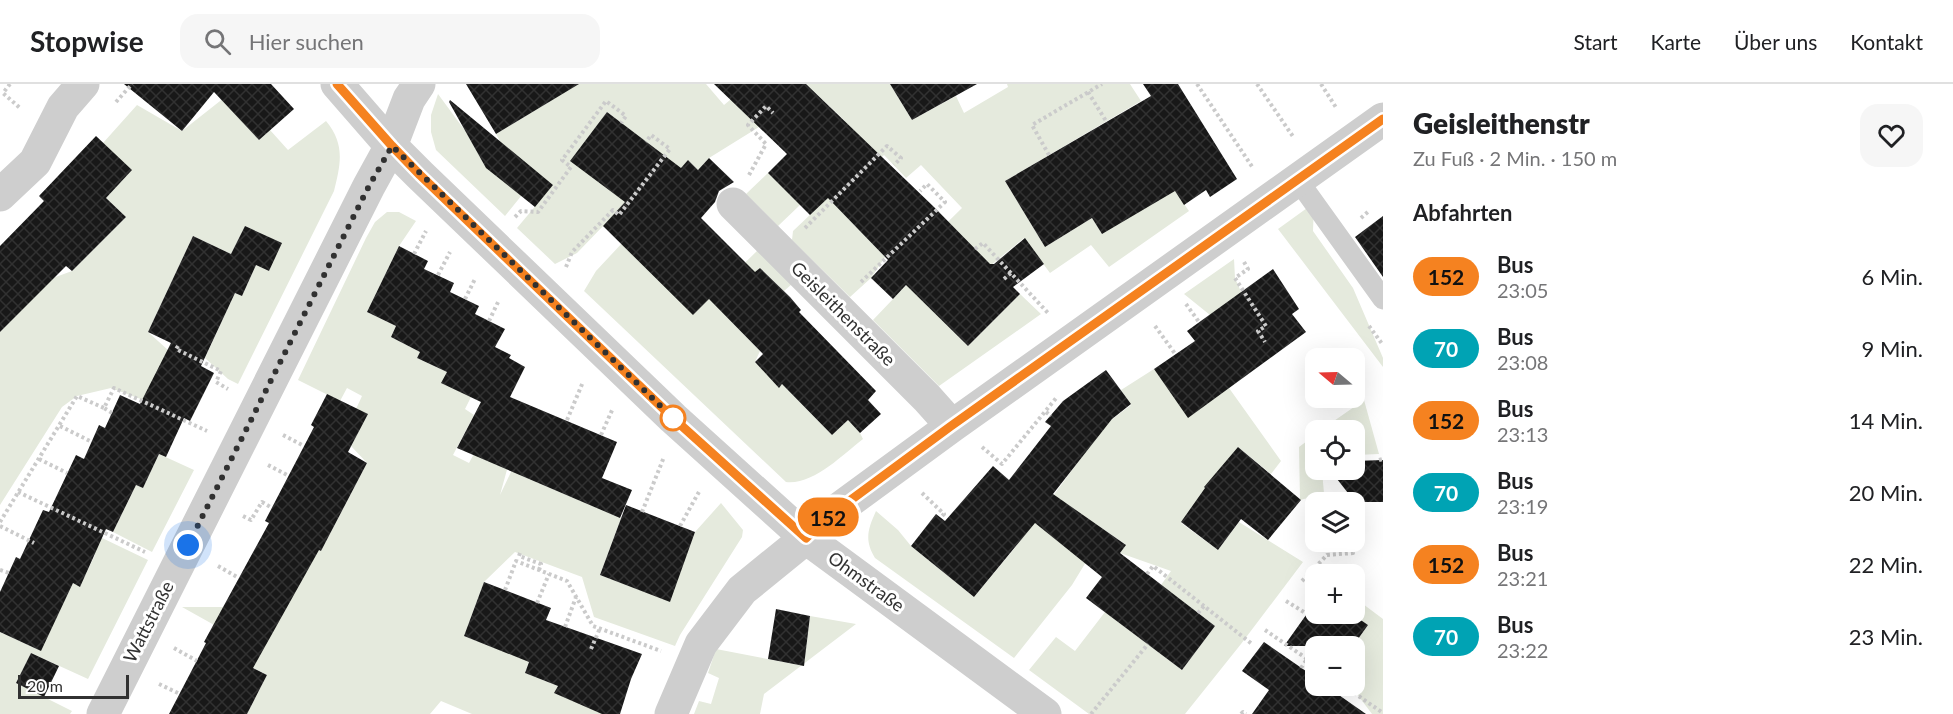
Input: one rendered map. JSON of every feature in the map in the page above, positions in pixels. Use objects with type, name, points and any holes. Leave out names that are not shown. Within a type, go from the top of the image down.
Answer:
[{"type":"street","points":[[0,195],[35,162],[63,107],[83,84]]},
{"type":"street","name":"Ohmstraße","points":[[337,84],[392,146],[673,418],[806,538],[1046,714]]},
{"type":"street","name":"Wattstraße","points":[[103,714],[369,186],[392,146],[409,99],[419,84]]},
{"type":"street","points":[[671,714],[701,644],[742,590],[806,538],[825,519],[951,426],[1383,119]]},
{"type":"street","name":"Geisleithenstraße","points":[[733,204],[927,398],[951,426]]},
{"type":"lane","points":[[1285,187],[1383,300]]},
{"type":"path","points":[[1049,155],[1032,126],[1102,84]]},
{"type":"path","points":[[1197,84],[1285,187]]},
{"type":"path","points":[[1257,84],[1298,143]]},
{"type":"path","points":[[1321,84],[1338,110]]},
{"type":"path","points":[[1088,92],[1106,121]]},
{"type":"path","points":[[508,225],[521,211],[538,212],[571,167],[562,160],[606,101],[626,116],[621,123]]},
{"type":"path","points":[[733,204],[766,144],[748,125],[766,106],[772,113]]},
{"type":"path","points":[[561,276],[572,252],[613,210],[619,215],[670,149],[651,135],[646,141]]},
{"type":"path","points":[[771,242],[790,222],[800,232],[887,146],[901,158],[894,165]]},
{"type":"path","points":[[843,313],[866,289],[860,283],[945,202],[927,184],[920,191]]},
{"type":"path","points":[[414,254],[428,228]]},
{"type":"path","points":[[975,249],[982,243],[1048,313]]},
{"type":"path","points":[[438,275],[451,249]]},
{"type":"path","points":[[1243,260],[1248,269],[1235,278],[1266,326],[1258,331],[1265,342]]},
{"type":"path","points":[[465,299],[478,273]]},
{"type":"path","points":[[1004,279],[1011,273]]},
{"type":"path","points":[[489,321],[501,295]]},
{"type":"path","points":[[1185,303],[1199,322]]},
{"type":"path","points":[[1150,319],[1176,355]]},
{"type":"path","points":[[178,346],[176,349],[221,371],[216,382],[236,394]]},
{"type":"path","points":[[567,420],[586,374]]},
{"type":"path","points":[[104,408],[114,388],[216,435]]},
{"type":"path","points":[[998,470],[1057,397],[1052,392]]},
{"type":"path","points":[[34,543],[0,524],[18,492],[77,396],[112,413]]},
{"type":"path","points":[[602,435],[616,402]]},
{"type":"path","points":[[1046,412],[1051,416]]},
{"type":"path","points":[[60,426],[92,442]]},
{"type":"path","points":[[273,430],[304,446]]},
{"type":"path","points":[[980,445],[1002,464]]},
{"type":"path","points":[[642,512],[666,453]]},
{"type":"path","points":[[39,459],[67,472]]},
{"type":"path","points":[[258,460],[289,476]]},
{"type":"path","points":[[680,526],[704,483]]},
{"type":"path","points":[[919,490],[944,514],[941,517]]},
{"type":"path","points":[[18,492],[153,557]]},
{"type":"path","points":[[237,513],[252,520],[262,502],[272,508]]},
{"type":"path","points":[[1302,581],[1327,555],[1353,552]]},
{"type":"path","points":[[520,553],[519,556],[541,563],[539,570]]},
{"type":"path","points":[[505,590],[516,561],[567,581],[593,626],[665,652]]},
{"type":"path","points":[[213,563],[239,578]]},
{"type":"path","points":[[1147,574],[1153,566],[1252,644]]},
{"type":"path","points":[[0,570],[9,573]]},
{"type":"path","points":[[537,603],[549,574]]},
{"type":"path","points":[[565,627],[576,597]]},
{"type":"path","points":[[1286,601],[1305,613]]},
{"type":"path","points":[[1198,614],[1204,606]]},
{"type":"path","points":[[591,649],[600,628]]},
{"type":"path","points":[[1265,630],[1305,658]]},
{"type":"path","points":[[1091,714],[1148,644]]},
{"type":"path","points":[[173,646],[197,661]]},
{"type":"path","points":[[1301,668],[1305,662]]},
{"type":"path","points":[[155,682],[180,694]]},
{"type":"path","points":[[1358,696],[1383,713]]},
{"type":"path","points":[[1241,714],[1243,712],[1246,714]]},
{"type":"shaded area","points":[[538,84],[706,84],[724,105],[749,84],[759,127],[709,158],[698,170],[689,161],[715,292],[758,250],[792,284],[784,291],[760,268],[719,309],[760,351],[755,362],[779,387],[782,384],[832,435],[848,420],[863,439],[817,474],[796,482],[786,482],[584,291],[596,271],[624,241],[605,224],[577,253],[555,264],[517,228],[553,185],[539,174],[505,216],[436,150],[431,132],[431,115],[438,94],[466,132],[485,166],[507,154],[496,134],[549,102]],"holes":[[[607,112],[658,151],[571,161]]]},
{"type":"shaded area","points":[[806,84],[890,84],[912,120],[956,96],[964,113],[1008,87],[1007,84],[1130,84],[1141,101],[1005,181],[1045,247],[1092,218],[1102,234],[1189,170],[1179,197],[1189,211],[1109,267],[1091,245],[1050,273],[1024,238],[990,266],[911,289],[968,346],[1020,294],[1041,314],[939,386],[873,320],[913,278],[902,267],[962,208],[921,165],[906,178],[884,155],[834,204],[885,257],[871,278],[850,297],[792,240],[793,231],[831,195],[821,185],[778,226],[746,194],[768,173],[790,194],[817,150],[845,121]]},
{"type":"shaded area","points":[[234,90],[240,119],[259,140],[270,130],[288,150],[326,121],[336,138],[340,154],[334,191],[238,384],[228,379],[205,358],[235,293],[242,296],[256,265],[269,271],[281,243],[245,226],[231,254],[193,236],[148,332],[168,350],[162,407],[111,388],[77,396],[62,407],[0,505],[0,332],[53,278],[72,271],[126,217],[106,198],[131,171],[103,143],[137,105],[182,131]]},
{"type":"shaded area","points":[[1314,203],[1313,231],[1353,288],[1383,358],[1383,367],[1278,229]]},
{"type":"shaded area","points":[[387,212],[399,212],[416,221],[399,246],[367,312],[396,326],[391,337],[420,352],[417,358],[447,372],[442,383],[471,397],[465,409],[474,415],[453,455],[469,463],[476,450],[508,466],[500,495],[531,430],[548,413],[522,476],[621,518],[600,575],[669,601],[695,532],[721,503],[743,530],[742,537],[675,646],[594,617],[582,577],[515,552],[484,582],[464,636],[529,661],[525,673],[558,686],[555,693],[605,714],[472,714],[441,701],[430,714],[247,714],[267,675],[206,643],[216,626],[182,607],[223,607],[272,633],[297,538],[321,551],[367,463],[351,446],[367,415],[356,409],[362,396],[347,388],[340,401],[298,380],[366,238],[375,222]]},
{"type":"shaded area","points":[[1234,259],[1235,278],[1258,331],[1210,315],[1184,294]]},
{"type":"shaded area","points":[[1154,369],[1229,388],[1281,461],[1271,474],[1238,447],[1237,516],[1195,503],[1181,523],[1218,550],[1239,522],[1303,562],[1185,714],[1089,714],[1029,670],[1056,637],[1075,651],[1105,612],[1182,670],[1215,626],[1161,585],[1171,571],[1120,553],[1125,544],[1084,516],[1086,562],[1072,585],[1014,658],[875,558],[869,546],[869,529],[876,511],[898,530],[911,546],[974,597],[1014,549],[1106,424],[1131,405],[1121,390]]},
{"type":"shaded area","points":[[1365,404],[1379,454],[1365,455],[1365,420],[1335,420],[1353,408],[1365,408]]},
{"type":"shaded area","points":[[1305,442],[1305,480],[1323,480],[1324,492],[1305,492],[1305,499],[1300,500],[1299,447]]},
{"type":"shaded area","points":[[159,454],[194,470],[152,552],[113,532],[136,485],[143,488]]},
{"type":"shaded area","points":[[75,525],[148,560],[88,679],[31,653],[16,683],[72,711],[70,714],[0,714],[0,632],[37,649],[56,618],[73,583],[80,586],[95,555]]},
{"type":"shaded area","points":[[1365,606],[1383,619],[1383,714],[1372,714],[1358,696],[1365,696],[1365,636],[1360,636],[1368,625],[1365,623]]},
{"type":"shaded area","points":[[810,616],[856,624],[804,663]]},
{"type":"shaded area","points":[[716,649],[801,666],[764,694],[760,714],[694,714],[699,701],[711,704],[719,678],[708,673]]},
{"type":"building","points":[[124,84],[271,84],[294,109],[259,140],[214,92],[182,131]]},
{"type":"building","points":[[466,84],[579,84],[496,134]]},
{"type":"building","points":[[714,84],[806,84],[990,264],[994,264],[1025,238],[1044,264],[1013,287],[1020,294],[968,346],[906,285],[893,299],[871,278],[888,260],[828,198],[810,215],[768,173],[787,154]]},
{"type":"building","points":[[890,84],[977,84],[912,120]]},
{"type":"building","points":[[1143,84],[1178,84],[1237,179],[1210,197],[1206,190],[1184,205],[1175,191],[1102,234],[1092,218],[1045,247],[1005,181],[1151,96]]},
{"type":"building","points":[[450,100],[553,185],[535,207],[486,168],[449,102]]},
{"type":"building","points":[[607,112],[681,168],[688,160],[698,170],[709,158],[734,182],[719,191],[715,202],[701,218],[755,272],[760,268],[790,297],[801,310],[799,312],[876,391],[868,400],[881,414],[860,433],[848,420],[832,435],[782,384],[779,388],[755,362],[763,354],[709,299],[693,315],[603,226],[625,202],[570,161]]},
{"type":"building","points":[[96,136],[132,170],[106,198],[126,217],[72,271],[66,266],[0,332],[0,246],[44,201],[39,196]]},
{"type":"building","points":[[1383,216],[1383,277],[1355,237]]},
{"type":"building","points":[[245,226],[282,243],[269,271],[256,265],[242,296],[235,293],[201,366],[214,373],[190,421],[184,418],[166,457],[159,454],[143,488],[136,485],[113,532],[106,529],[80,587],[73,583],[41,651],[0,632],[0,592],[16,557],[20,559],[43,510],[49,512],[76,455],[84,459],[99,425],[105,428],[120,395],[140,404],[171,343],[148,332],[193,236],[231,254]]},
{"type":"building","points":[[399,246],[428,261],[424,269],[454,283],[450,292],[479,306],[475,314],[505,329],[495,347],[511,355],[509,358],[525,367],[510,397],[617,442],[602,478],[632,490],[620,518],[457,448],[481,402],[441,383],[447,372],[417,358],[420,352],[391,337],[396,326],[367,312]]},
{"type":"building","points":[[1273,269],[1299,309],[1292,314],[1306,332],[1188,418],[1154,369],[1195,341],[1187,331]]},
{"type":"building","points":[[1106,370],[1131,404],[1112,419],[1053,494],[1126,545],[1120,553],[1215,626],[1182,670],[1086,598],[1102,577],[1035,523],[974,597],[911,546],[936,514],[945,521],[993,466],[1009,480],[1051,426],[1045,422],[1063,401]]},
{"type":"building","points":[[327,394],[368,414],[348,452],[367,463],[321,551],[319,550],[253,668],[267,675],[247,714],[169,714],[206,643],[204,642],[269,523],[265,521],[314,427],[311,425]]},
{"type":"building","points":[[1238,447],[1301,500],[1268,540],[1241,519],[1218,550],[1181,522],[1204,487]]},
{"type":"building","points":[[1383,460],[1383,502],[1365,502],[1365,492],[1347,492],[1338,480],[1365,480],[1365,461]]},
{"type":"building","points":[[626,505],[695,532],[670,602],[600,575]]},
{"type":"building","points":[[484,582],[551,608],[546,620],[642,654],[620,714],[602,714],[554,693],[558,686],[525,673],[529,662],[464,636]]},
{"type":"building","points":[[776,609],[810,616],[804,666],[768,659]]},
{"type":"building","points":[[1305,616],[1305,624],[1365,623],[1368,625],[1360,636],[1305,636],[1305,646],[1284,646]]},
{"type":"building","points":[[1264,642],[1305,670],[1305,696],[1340,696],[1366,714],[1252,714],[1269,690],[1242,671]]},
{"type":"building","points":[[31,653],[59,666],[44,697],[16,683]]},
{"type":"bus line","name":"152","points":[[337,84],[420,175],[673,418],[806,538],[825,519],[951,426],[1383,119]]},
{"type":"route","points":[[188,545],[369,186],[392,146],[673,418]]}]
